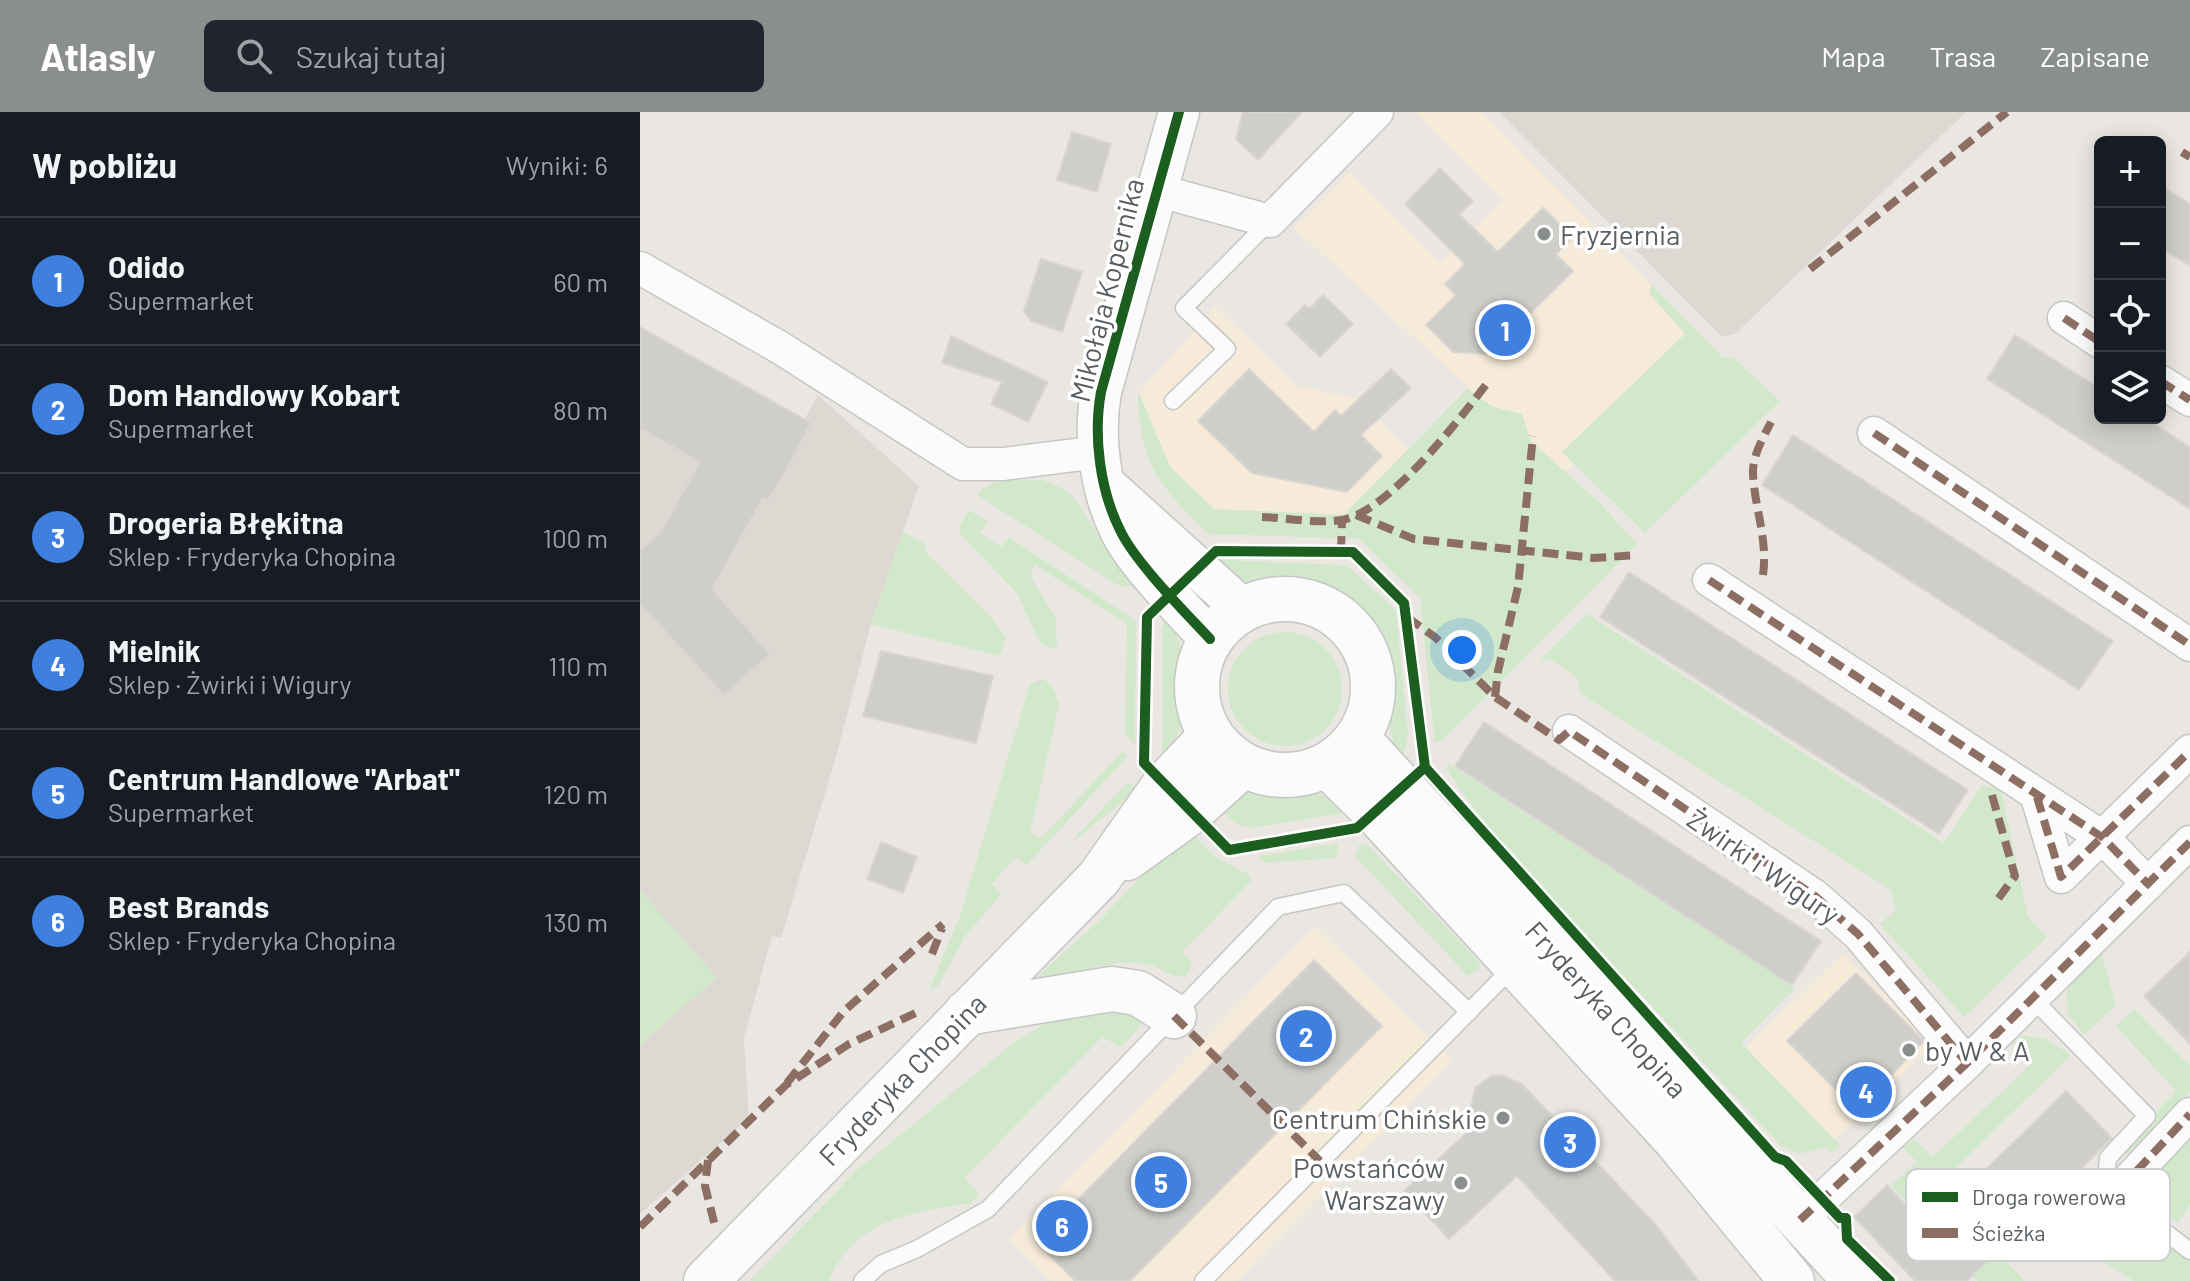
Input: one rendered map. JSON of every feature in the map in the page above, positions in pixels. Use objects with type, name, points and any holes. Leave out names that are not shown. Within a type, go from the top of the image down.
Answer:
[{"type":"main road","points":[[1264,601],[1299,601],[1331,612],[1349,626],[1363,646],[1371,669],[1373,693],[1368,717],[1342,752],[1306,773],[1284,776],[1243,765],[1211,736],[1200,713],[1196,688],[1199,662],[1210,639],[1243,609],[1264,601]]},
{"type":"main road","name":"Fryderyka Chopina","points":[[706,1281],[1099,878],[1165,784],[1211,736]]},
{"type":"main road","name":"Fryderyka Chopina","points":[[1342,752],[1375,812],[1676,1140],[1792,1281]]},
{"type":"main road","name":"Fryderyka Chopina","points":[[1342,752],[1856,1281]]},
{"type":"main road","name":"Fryderyka Chopina","points":[[1099,878],[1191,812],[1243,765]]},
{"type":"main road","points":[[966,1013],[1112,989],[1138,993],[1174,1016]]},
{"type":"street","name":"Mikołaja Kopernika","points":[[1179,112],[1097,412],[1102,469],[1120,532],[1169,594],[1210,639]]},
{"type":"street","points":[[1156,190],[1270,221],[1377,112]]},
{"type":"street","points":[[640,268],[779,347],[963,464],[1102,469],[1243,609]]},
{"type":"street","points":[[2064,318],[2094,338]]},
{"type":"street","points":[[2166,385],[2190,400]]},
{"type":"street","points":[[1874,433],[2190,645]]},
{"type":"street","points":[[1709,580],[2102,837],[2148,884]]},
{"type":"street","name":"Żwirki i Wigury","points":[[1569,731],[1815,896],[1858,934],[1967,1063]]},
{"type":"street","points":[[2037,797],[2061,877],[2190,751]]},
{"type":"street","points":[[1800,1220],[1967,1063],[2190,842]]},
{"type":"street","points":[[2140,1169],[2190,1114]]},
{"type":"lane","points":[[1173,401],[1227,349],[1184,308],[1270,221]]},
{"type":"lane","points":[[862,1281],[881,1264],[917,1249],[988,1209],[1278,907],[1344,893],[1469,1012]]},
{"type":"lane","points":[[1203,1281],[1516,964]]},
{"type":"lane","points":[[2032,998],[2147,1116],[2108,1158],[2107,1169]]},
{"type":"lane","points":[[2170,1235],[2190,1251]]},
{"type":"shaded area","points":[[1415,112],[1482,112],[1704,339],[1564,474],[1294,228],[1350,173],[1440,262],[1502,200]]},
{"type":"shaded area","points":[[1499,112],[1966,112],[1735,334],[1722,337]]},
{"type":"shaded area","points":[[1215,307],[1301,390],[1304,387],[1358,399],[1408,449],[1344,515],[1214,509],[1170,467],[1139,393]]},
{"type":"shaded area","points":[[640,328],[804,420],[818,395],[919,486],[871,624],[836,757],[781,938],[772,936],[744,1038],[749,1118],[640,1214]]},
{"type":"shaded area","points":[[1315,927],[1453,1061],[1236,1281],[1052,1281],[1009,1239]]},
{"type":"shaded area","points":[[1843,954],[1929,1039],[1926,1051],[1834,1140],[1723,1070]]},
{"type":"green space","points":[[1652,285],[1723,358],[1734,358],[1780,401],[1645,533],[1562,452],[1685,334],[1649,293]]},
{"type":"green space","points":[[1467,389],[1494,407],[1522,414],[1531,441],[1601,504],[1637,544],[1442,741],[1435,743],[1420,598],[1359,539],[1208,534],[1156,474],[1143,442],[1138,397],[1139,393],[1170,467],[1214,509],[1344,515]]},
{"type":"green space","points":[[1042,480],[1064,490],[1077,502],[1104,542],[1142,584],[1126,587],[1116,584],[977,495],[998,483]]},
{"type":"green space","points":[[969,510],[988,522],[980,533],[1001,547],[1009,537],[1136,621],[1135,744],[1125,734],[1127,624],[1035,565],[1030,576],[1056,618],[1057,650],[1040,643],[1017,593],[961,535],[959,527]]},
{"type":"green space","points":[[903,532],[924,543],[928,555],[991,617],[1006,637],[1000,656],[871,624]]},
{"type":"green space","points":[[1223,560],[1346,565],[1396,610],[1408,735],[1403,761],[1392,740],[1388,719],[1386,657],[1379,637],[1366,617],[1342,598],[1311,585],[1285,581],[1243,581],[1215,564]]},
{"type":"green space","points":[[1167,614],[1183,651],[1175,687],[1183,722],[1168,753],[1162,754],[1162,628]]},
{"type":"green space","points":[[1587,614],[1944,843],[1982,785],[2001,790],[2028,917],[2047,937],[1964,1017],[1880,924],[1896,910],[1891,890],[1581,694],[1577,677],[1551,659],[1539,661]]},
{"type":"green space","points":[[1285,632],[1317,641],[1333,657],[1342,689],[1333,721],[1317,737],[1285,746],[1253,737],[1237,721],[1228,689],[1237,657],[1253,641]]},
{"type":"green space","points":[[1044,679],[1053,688],[1059,704],[1030,833],[1041,838],[1123,751],[1128,756],[1027,865],[1016,857],[992,884],[1002,894],[965,936],[939,985],[929,990],[960,916],[1030,684]]},
{"type":"green space","points":[[1449,764],[1795,988],[1741,1043],[1840,1145],[1832,1153],[1826,1147],[1799,1154],[1781,1146],[1489,830],[1446,769]]},
{"type":"green space","points":[[1128,782],[1138,789],[1064,849]]},
{"type":"green space","points":[[1234,794],[1317,794],[1340,803],[1351,812],[1252,828],[1238,825],[1217,807]]},
{"type":"green space","points":[[1188,828],[1215,857],[1248,874],[1251,881],[1182,952],[1192,963],[1186,977],[1175,976],[1150,965],[1117,963],[1090,969],[1037,989],[1030,983],[1098,922]]},
{"type":"green space","points":[[1338,843],[1337,858],[1264,863],[1259,856]]},
{"type":"green space","points":[[1367,844],[1480,963],[1478,971],[1468,976],[1355,856],[1359,845]]},
{"type":"green space","points":[[640,890],[717,978],[640,1045]]},
{"type":"green space","points":[[2101,952],[2116,1005],[2084,1035],[2068,1014],[2067,986]]},
{"type":"green space","points":[[1100,1004],[1142,1015],[1139,1028],[1121,1047],[1102,1037],[965,1177],[979,1195],[971,1203],[907,1215],[870,1231],[840,1260],[829,1281],[750,1281],[857,1170],[1016,1041],[1047,1023]]},
{"type":"green space","points":[[2134,1009],[2190,1066],[2190,1091],[2127,1155],[2121,1149],[2176,1091],[2116,1026]]},
{"type":"green space","points":[[2022,1035],[2046,1039],[2071,1055],[1954,1169],[1909,1169],[1917,1162],[1903,1148],[1913,1139],[1933,1157],[2031,1064],[2013,1043]]},
{"type":"green space","points":[[2190,1132],[2190,1204],[2178,1223],[2170,1217],[2170,1169],[2158,1169]]},
{"type":"green space","points":[[1906,1172],[1906,1202],[1891,1185]]},
{"type":"green space","points":[[2170,1247],[2190,1260],[2190,1281],[2134,1281],[2102,1261],[2170,1261]]},
{"type":"green space","points":[[1959,1261],[2005,1261],[2025,1281],[1977,1281]]},
{"type":"building","points":[[1243,112],[1302,112],[1258,160],[1236,139]]},
{"type":"building","points":[[1072,132],[1111,144],[1097,192],[1057,180]]},
{"type":"building","points":[[1440,168],[1473,201],[1459,214],[1498,252],[1543,208],[1573,237],[1556,254],[1573,271],[1489,354],[1453,352],[1426,325],[1456,295],[1445,284],[1465,264],[1405,204]]},
{"type":"building","points":[[2166,189],[2190,204],[2190,266],[2166,251]]},
{"type":"building","points":[[1041,259],[1082,272],[1062,332],[1031,321],[1024,311]]},
{"type":"building","points":[[1323,295],[1353,324],[1320,357],[1286,324],[1305,305],[1309,309]]},
{"type":"building","points":[[640,327],[811,423],[786,471],[768,500],[763,498],[712,589],[770,654],[724,695],[640,604],[640,551],[661,532],[700,462],[640,428]]},
{"type":"building","points":[[2015,335],[2094,385],[2094,424],[2154,424],[2190,447],[2190,509],[1987,379]]},
{"type":"building","points":[[951,336],[1048,382],[1028,422],[991,404],[1002,382],[942,363]]},
{"type":"building","points":[[1249,369],[1314,432],[1335,410],[1341,416],[1391,369],[1411,388],[1361,435],[1382,456],[1347,492],[1252,473],[1198,421]]},
{"type":"building","points":[[1793,435],[2113,641],[2079,690],[1762,485]]},
{"type":"building","points":[[1629,572],[1968,790],[1939,834],[1600,617]]},
{"type":"building","points":[[881,651],[993,676],[976,743],[863,716]]},
{"type":"building","points":[[1484,722],[1821,941],[1792,985],[1455,766]]},
{"type":"building","points":[[881,842],[917,857],[903,893],[867,879]]},
{"type":"building","points":[[2190,952],[2190,1044],[2144,996]]},
{"type":"building","points":[[1314,960],[1382,1026],[1130,1281],[1075,1281],[1036,1242]]},
{"type":"building","points":[[1856,973],[1924,1041],[1857,1111],[1787,1041]]},
{"type":"building","name":"Powstańców Warszawy","points":[[1501,1075],[1522,1084],[1655,1224],[1699,1281],[1615,1281],[1517,1176],[1449,1239],[1404,1191],[1475,1125],[1471,1108],[1475,1088],[1491,1076]]},
{"type":"building","points":[[2066,1091],[2112,1138],[2081,1169],[1986,1169]]},
{"type":"building","points":[[1887,1185],[1906,1206],[1906,1261],[1987,1261],[1967,1281],[1915,1281],[1854,1217]]},
{"type":"marked path","points":[[1810,269],[2007,112]]},
{"type":"marked path","points":[[2182,152],[2190,157]]},
{"type":"marked path","points":[[2064,318],[2094,338]]},
{"type":"marked path","points":[[1262,517],[1333,521],[1360,513],[1401,483],[1422,462],[1488,382]]},
{"type":"marked path","points":[[2166,385],[2190,400]]},
{"type":"marked path","points":[[1763,575],[1763,537],[1753,468],[1771,422]]},
{"type":"marked path","points":[[1874,433],[2190,645]]},
{"type":"marked path","points":[[1495,697],[1518,587],[1533,436]]},
{"type":"marked path","points":[[1356,515],[1414,539],[1594,558],[1638,555]]},
{"type":"marked path","points":[[1341,552],[1342,520]]},
{"type":"marked path","points":[[1709,580],[2102,837],[2148,884]]},
{"type":"marked path","points":[[1407,617],[1436,638],[1495,697],[1559,740],[1569,731],[1815,896],[1858,934],[1967,1063]]},
{"type":"marked path","points":[[2037,797],[2061,877],[2190,751]]},
{"type":"marked path","points":[[1992,795],[2015,876],[1995,903]]},
{"type":"marked path","points":[[1800,1220],[1967,1063],[2190,842]]},
{"type":"marked path","points":[[787,1083],[844,1011],[943,924]]},
{"type":"marked path","points":[[932,954],[942,928]]},
{"type":"marked path","points":[[640,1227],[786,1085],[849,1044],[920,1011]]},
{"type":"marked path","points":[[1174,1016],[1320,1161]]},
{"type":"marked path","points":[[2138,1169],[2190,1114]]},
{"type":"marked path","points":[[708,1160],[705,1186],[716,1230]]},
{"type":"cycle path","points":[[1179,112],[1101,392],[1098,444],[1107,498],[1127,543],[1161,586],[1210,639]]},
{"type":"cycle path","points":[[1425,767],[1357,828],[1229,850],[1144,763],[1147,617],[1216,551],[1353,552],[1404,603],[1425,767],[1775,1157],[1786,1161],[1840,1218],[1846,1218],[1847,1239],[1890,1281]]},
{"type":"place","name":"Fryzjernia","points":[[1544,234]]},
{"type":"place","name":"Odido","points":[[1505,330]]},
{"type":"place","name":"Dom Handlowy Kobart","points":[[1306,1036]]},
{"type":"place","name":"by W & A","points":[[1909,1050]]},
{"type":"place","name":"Mielnik","points":[[1866,1092]]},
{"type":"place","name":"Centrum Chińskie","points":[[1503,1118]]},
{"type":"place","name":"Drogeria Błękitna","points":[[1570,1142]]},
{"type":"place","name":"Centrum Handlowe \"Arbat\"","points":[[1161,1182]]},
{"type":"place","name":"Powstańców Warszawy","points":[[1461,1183]]},
{"type":"place","name":"Best Brands","points":[[1062,1226]]}]
